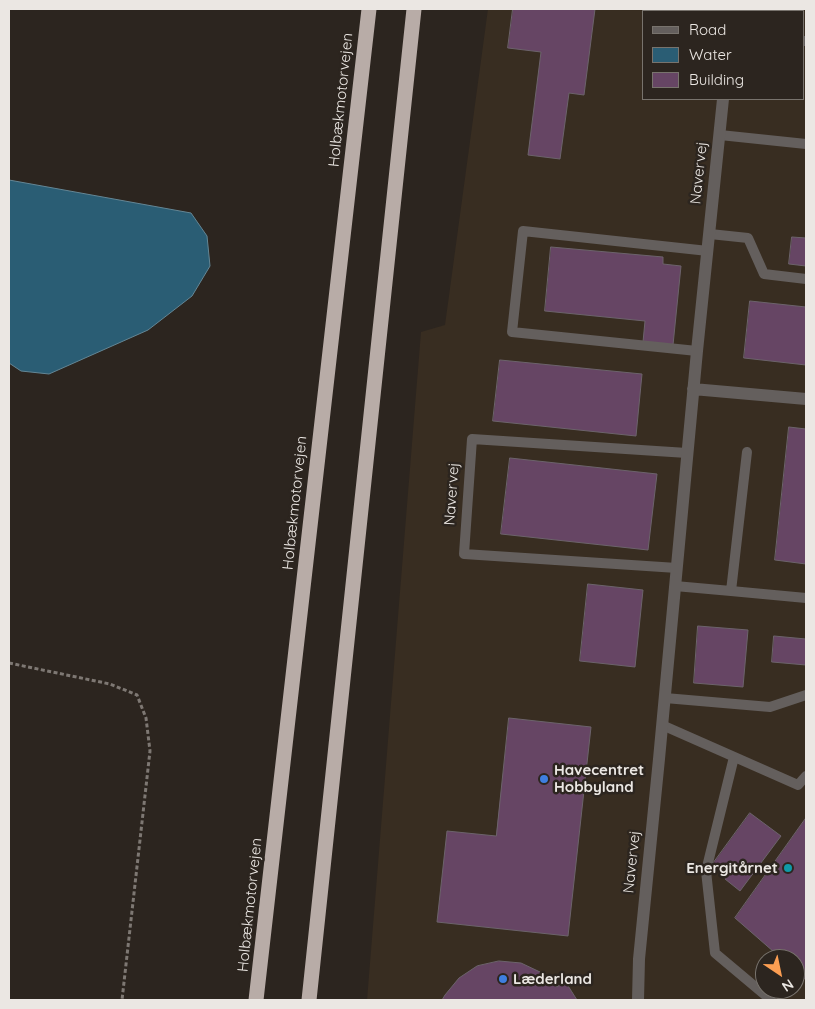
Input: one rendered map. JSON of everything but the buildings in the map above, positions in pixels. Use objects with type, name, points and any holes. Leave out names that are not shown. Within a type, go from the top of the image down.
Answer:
[{"type":"highway","name":"Holbækmotorvejen","points":[[256,1000],[369,9]]},
{"type":"highway","points":[[309,1000],[414,9]]},
{"type":"street","name":"Navervej","points":[[638,1000],[638,959],[723,100]]},
{"type":"street","points":[[693,389],[806,399]]},
{"type":"lane","points":[[720,135],[806,144]]},
{"type":"lane","points":[[697,351],[512,332],[523,231],[708,251]]},
{"type":"lane","points":[[710,234],[748,238],[764,274],[806,279]]},
{"type":"lane","name":"Navervej","points":[[677,568],[464,554],[472,440],[687,453]]},
{"type":"lane","points":[[731,591],[747,452]]},
{"type":"lane","points":[[675,586],[806,598]]},
{"type":"lane","points":[[665,698],[770,706],[806,695]]},
{"type":"lane","points":[[662,726],[798,785],[806,776]]},
{"type":"lane","points":[[734,757],[706,871],[716,952],[771,1000]]},
{"type":"path","points":[[9,663],[110,684],[137,695],[146,718],[150,751],[122,1000]]},
{"type":"shaded area","points":[[488,9],[806,9],[806,1000],[367,1000],[421,332],[445,325]]},
{"type":"water","points":[[9,180],[191,213],[207,236],[210,266],[192,296],[148,330],[49,374],[21,371],[9,363]]},
{"type":"place","name":"Havecentret Hobbyland","points":[[544,779]]},
{"type":"place","name":"Energitårnet","points":[[788,868]]},
{"type":"place","name":"Læderland","points":[[503,979]]}]
